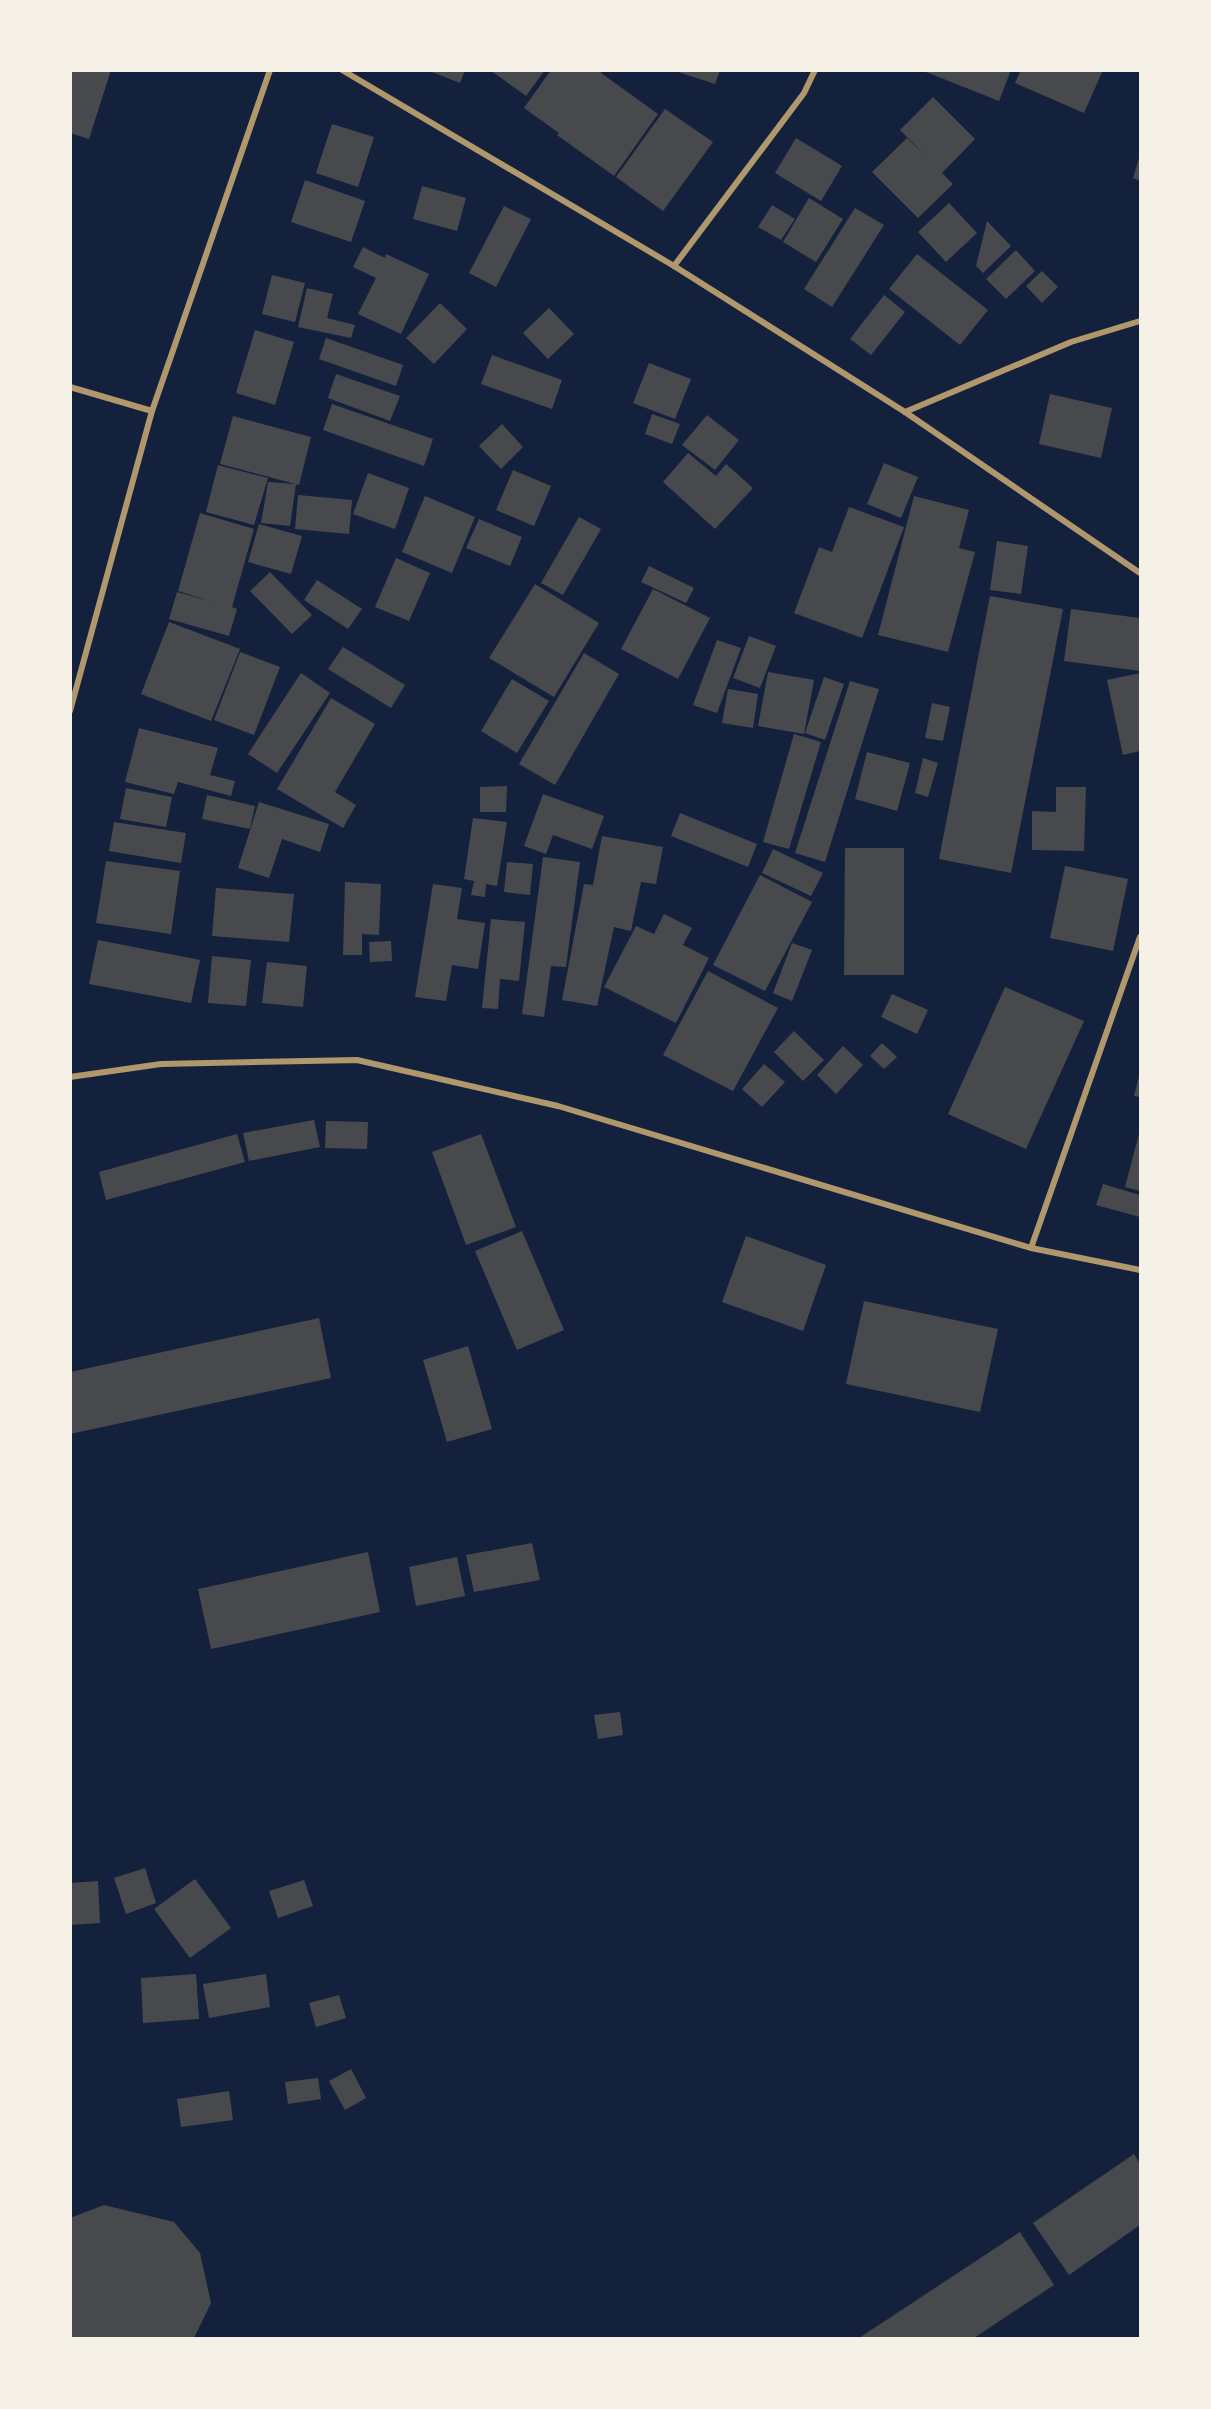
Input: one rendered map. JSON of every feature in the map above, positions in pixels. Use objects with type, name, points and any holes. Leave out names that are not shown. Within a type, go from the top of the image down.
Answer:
[{"type":"street","points":[[70,711],[152,411],[270,70]]},
{"type":"street","points":[[342,70],[674,266],[905,412],[1140,573]]},
{"type":"street","points":[[674,266],[804,93],[815,70]]},
{"type":"street","points":[[905,412],[1071,342],[1140,321]]},
{"type":"street","points":[[70,387],[152,411]]},
{"type":"street","points":[[1031,1248],[1140,937]]},
{"type":"street","points":[[70,1077],[162,1064],[357,1060],[558,1106],[1031,1248],[1140,1270]]},
{"type":"building","points":[[70,70],[111,70],[89,139],[70,133]]},
{"type":"building","points":[[427,70],[465,70],[460,83]]},
{"type":"building","points":[[490,70],[545,70],[526,96]]},
{"type":"building","points":[[551,70],[603,70],[601,73],[658,114],[614,176],[524,108]]},
{"type":"building","points":[[672,70],[720,70],[715,84]]},
{"type":"building","points":[[921,70],[1011,70],[999,101]]},
{"type":"building","points":[[1021,70],[1103,70],[1084,113],[1015,83]]},
{"type":"building","points":[[933,97],[975,139],[942,173],[953,184],[918,218],[872,172],[907,138],[926,156],[900,130]]},
{"type":"building","points":[[665,109],[713,142],[663,211],[616,177]]},
{"type":"building","points":[[332,124],[374,137],[358,187],[316,173]]},
{"type":"building","points":[[796,138],[842,166],[821,201],[775,173]]},
{"type":"building","points":[[1140,155],[1140,181],[1133,178]]},
{"type":"building","points":[[305,180],[365,201],[351,242],[291,222]]},
{"type":"building","points":[[422,186],[466,198],[457,231],[413,219]]},
{"type":"building","points":[[809,198],[843,219],[816,262],[783,242]]},
{"type":"building","points":[[949,203],[977,233],[946,262],[918,232]]},
{"type":"building","points":[[772,205],[795,219],[781,240],[758,227]]},
{"type":"building","points":[[504,206],[531,219],[496,287],[469,273]]},
{"type":"building","points":[[855,208],[884,225],[832,307],[804,289]]},
{"type":"building","points":[[987,221],[1011,246],[983,273],[976,266]]},
{"type":"building","points":[[363,247],[385,258],[386,254],[429,274],[401,334],[358,314],[376,278],[353,267]]},
{"type":"building","points":[[1016,250],[1035,271],[1006,299],[986,279]]},
{"type":"building","points":[[917,254],[988,310],[960,345],[889,289]]},
{"type":"building","points":[[1042,271],[1058,287],[1042,303],[1026,286]]},
{"type":"building","points":[[272,275],[305,283],[295,322],[262,314]]},
{"type":"building","points":[[307,288],[333,294],[327,318],[355,325],[351,338],[298,327]]},
{"type":"building","points":[[884,295],[905,312],[871,355],[850,339]]},
{"type":"building","points":[[440,303],[467,329],[434,364],[406,338]]},
{"type":"building","points":[[549,308],[574,334],[548,359],[523,333]]},
{"type":"building","points":[[255,330],[294,342],[275,405],[236,393]]},
{"type":"building","points":[[326,338],[403,365],[396,386],[319,359]]},
{"type":"building","points":[[492,355],[562,380],[552,409],[481,384]]},
{"type":"building","points":[[649,363],[691,379],[675,419],[633,403]]},
{"type":"building","points":[[336,374],[400,396],[390,421],[328,398]]},
{"type":"building","points":[[1050,394],[1112,408],[1101,458],[1039,444]]},
{"type":"building","points":[[332,404],[433,439],[424,466],[323,430]]},
{"type":"building","points":[[652,414],[680,424],[672,444],[645,434]]},
{"type":"building","points":[[707,415],[739,440],[715,470],[682,445]]},
{"type":"building","points":[[233,416],[311,437],[299,485],[220,464]]},
{"type":"building","points":[[502,424],[523,447],[501,469],[479,446]]},
{"type":"building","points":[[688,453],[716,476],[726,464],[753,488],[715,529],[663,482]]},
{"type":"building","points":[[884,463],[918,477],[901,518],[867,504]]},
{"type":"building","points":[[218,465],[268,478],[254,525],[206,512]]},
{"type":"building","points":[[513,470],[551,486],[534,526],[496,510]]},
{"type":"building","points":[[368,473],[409,488],[395,529],[353,514]]},
{"type":"building","points":[[268,482],[296,484],[290,526],[261,523]]},
{"type":"building","points":[[298,495],[352,500],[349,534],[295,529]]},
{"type":"building","points":[[425,496],[475,517],[452,573],[402,552]]},
{"type":"building","points":[[914,496],[969,510],[959,548],[975,552],[948,652],[878,635]]},
{"type":"building","points":[[849,507],[904,527],[862,638],[794,613],[819,547],[832,552]]},
{"type":"building","points":[[200,513],[254,529],[232,607],[237,609],[229,636],[169,619],[177,592],[213,602],[178,591]]},
{"type":"building","points":[[579,517],[601,529],[563,595],[541,583]]},
{"type":"building","points":[[479,519],[522,537],[510,566],[466,548]]},
{"type":"building","points":[[259,524],[302,536],[291,574],[248,562]]},
{"type":"building","points":[[997,541],[1028,546],[1021,594],[990,590]]},
{"type":"building","points":[[396,558],[430,573],[409,621],[375,607]]},
{"type":"building","points":[[649,566],[694,588],[686,603],[641,582]]},
{"type":"building","points":[[270,572],[312,615],[292,634],[250,591]]},
{"type":"building","points":[[317,580],[362,609],[348,629],[304,600]]},
{"type":"building","points":[[535,584],[599,623],[554,697],[489,658]]},
{"type":"building","points":[[653,589],[710,618],[678,679],[621,649]]},
{"type":"building","points":[[990,596],[1063,609],[1011,873],[939,859]]},
{"type":"building","points":[[1071,609],[1140,618],[1140,671],[1064,661]]},
{"type":"building","points":[[169,622],[240,649],[211,721],[141,694]]},
{"type":"building","points":[[749,636],[776,646],[760,688],[733,678]]},
{"type":"building","points":[[717,640],[741,648],[717,713],[693,705]]},
{"type":"building","points":[[343,647],[405,685],[391,708],[328,669]]},
{"type":"building","points":[[240,652],[280,667],[254,735],[214,720]]},
{"type":"building","points":[[584,653],[619,674],[555,785],[519,764]]},
{"type":"building","points":[[768,672],[814,680],[804,734],[758,726]]},
{"type":"building","points":[[301,673],[330,693],[277,773],[248,754]]},
{"type":"building","points":[[1140,673],[1140,751],[1123,755],[1107,680]]},
{"type":"building","points":[[824,677],[844,684],[825,740],[805,733]]},
{"type":"building","points":[[512,679],[549,701],[517,753],[481,731]]},
{"type":"building","points":[[850,681],[879,689],[825,862],[795,853]]},
{"type":"building","points":[[728,689],[758,694],[753,728],[722,723]]},
{"type":"building","points":[[331,698],[375,724],[335,792],[356,805],[343,828],[277,789]]},
{"type":"building","points":[[932,703],[950,707],[943,741],[925,738]]},
{"type":"building","points":[[139,728],[218,748],[210,775],[235,781],[231,796],[178,782],[174,794],[125,782]]},
{"type":"building","points":[[794,734],[821,742],[789,849],[763,842]]},
{"type":"building","points":[[867,752],[910,763],[897,811],[855,799]]},
{"type":"building","points":[[923,758],[938,763],[928,797],[915,793]]},
{"type":"building","points":[[507,786],[506,812],[480,812],[480,787]]},
{"type":"building","points":[[1056,787],[1086,787],[1084,851],[1032,850],[1032,811],[1056,812]]},
{"type":"building","points":[[126,788],[172,797],[166,827],[120,819]]},
{"type":"building","points":[[543,794],[604,816],[592,849],[553,835],[546,854],[524,846]]},
{"type":"building","points":[[207,795],[255,806],[250,829],[202,819]]},
{"type":"building","points":[[259,802],[329,824],[320,852],[282,839],[269,878],[238,868]]},
{"type":"building","points":[[680,813],[757,844],[748,867],[671,836]]},
{"type":"building","points":[[473,818],[507,822],[497,886],[486,884],[485,897],[471,895],[474,881],[464,879]]},
{"type":"building","points":[[114,822],[186,833],[181,863],[109,851]]},
{"type":"building","points":[[602,836],[663,847],[656,884],[641,882],[631,931],[614,927],[597,1006],[562,1000],[584,884],[593,885]]},
{"type":"building","points":[[845,848],[904,848],[904,975],[844,975]]},
{"type":"building","points":[[773,849],[823,873],[811,896],[762,873]]},
{"type":"building","points":[[543,857],[580,862],[566,967],[551,966],[544,1017],[522,1014]]},
{"type":"building","points":[[106,861],[180,871],[171,934],[96,923]]},
{"type":"building","points":[[507,862],[533,864],[530,895],[504,892]]},
{"type":"building","points":[[1065,866],[1128,879],[1113,951],[1050,938]]},
{"type":"building","points":[[760,875],[812,902],[765,991],[713,965]]},
{"type":"building","points":[[345,882],[381,884],[379,935],[362,934],[362,955],[343,955]]},
{"type":"building","points":[[433,884],[462,888],[457,919],[485,923],[478,969],[452,965],[446,1001],[415,997]]},
{"type":"building","points":[[216,888],[294,894],[289,942],[212,936]]},
{"type":"building","points":[[664,914],[692,928],[683,945],[709,958],[676,1023],[604,987],[636,926],[654,934]]},
{"type":"building","points":[[491,919],[525,922],[519,981],[500,979],[498,1009],[482,1008]]},
{"type":"building","points":[[98,940],[200,960],[191,1003],[89,984]]},
{"type":"building","points":[[391,941],[392,961],[370,962],[369,942]]},
{"type":"building","points":[[792,943],[812,950],[792,1001],[773,993]]},
{"type":"building","points":[[212,956],[251,960],[246,1006],[208,1003]]},
{"type":"building","points":[[267,962],[307,966],[303,1007],[262,1003]]},
{"type":"building","points":[[708,971],[778,1008],[733,1091],[663,1055]]},
{"type":"building","points":[[1005,987],[1084,1021],[1026,1149],[948,1114]]},
{"type":"building","points":[[892,994],[928,1010],[917,1034],[881,1017]]},
{"type":"building","points":[[794,1031],[824,1060],[803,1081],[774,1052]]},
{"type":"building","points":[[882,1043],[897,1057],[884,1069],[870,1056]]},
{"type":"building","points":[[843,1046],[863,1065],[836,1094],[817,1075]]},
{"type":"building","points":[[764,1064],[785,1082],[762,1107],[742,1089]]},
{"type":"building","points":[[1140,1072],[1140,1097],[1134,1096]]},
{"type":"building","points":[[314,1120],[320,1147],[249,1161],[243,1133]]},
{"type":"building","points":[[326,1121],[368,1122],[367,1149],[325,1148]]},
{"type":"building","points":[[1140,1130],[1140,1191],[1125,1187]]},
{"type":"building","points":[[237,1134],[245,1162],[106,1200],[99,1172]]},
{"type":"building","points":[[481,1134],[516,1227],[466,1245],[432,1152]]},
{"type":"building","points":[[1103,1184],[1140,1195],[1140,1217],[1096,1205]]},
{"type":"building","points":[[522,1231],[564,1330],[517,1350],[475,1251]]},
{"type":"building","points":[[746,1236],[826,1265],[803,1331],[722,1302]]},
{"type":"building","points":[[864,1301],[998,1329],[980,1412],[846,1384]]},
{"type":"building","points":[[319,1318],[331,1378],[70,1434],[70,1372]]},
{"type":"building","points":[[468,1346],[492,1429],[447,1442],[423,1360]]},
{"type":"building","points":[[532,1543],[540,1580],[474,1592],[466,1555]]},
{"type":"building","points":[[368,1552],[380,1612],[211,1649],[198,1589]]},
{"type":"building","points":[[457,1557],[465,1596],[416,1606],[409,1567]]},
{"type":"building","points":[[620,1712],[623,1735],[598,1739],[594,1715]]},
{"type":"building","points":[[145,1868],[156,1903],[126,1914],[114,1878]]},
{"type":"building","points":[[195,1879],[231,1928],[190,1958],[154,1909]]},
{"type":"building","points":[[304,1880],[313,1906],[278,1918],[269,1891]]},
{"type":"building","points":[[98,1881],[100,1923],[70,1925],[70,1883]]},
{"type":"building","points":[[196,1974],[199,2019],[143,2023],[141,1978]]},
{"type":"building","points":[[266,1974],[270,2007],[209,2018],[203,1984]]},
{"type":"building","points":[[339,1995],[346,2018],[316,2027],[309,2003]]},
{"type":"building","points":[[351,2069],[366,2098],[345,2110],[329,2081]]},
{"type":"building","points":[[318,2078],[321,2099],[288,2104],[285,2082]]},
{"type":"building","points":[[229,2091],[233,2120],[181,2127],[177,2099]]},
{"type":"building","points":[[1134,2154],[1140,2164],[1140,2225],[1069,2275],[1033,2223]]},
{"type":"building","points":[[104,2205],[174,2222],[200,2253],[211,2303],[194,2338],[70,2338],[70,2218]]},
{"type":"building","points":[[1020,2232],[1054,2285],[974,2338],[859,2338]]}]
